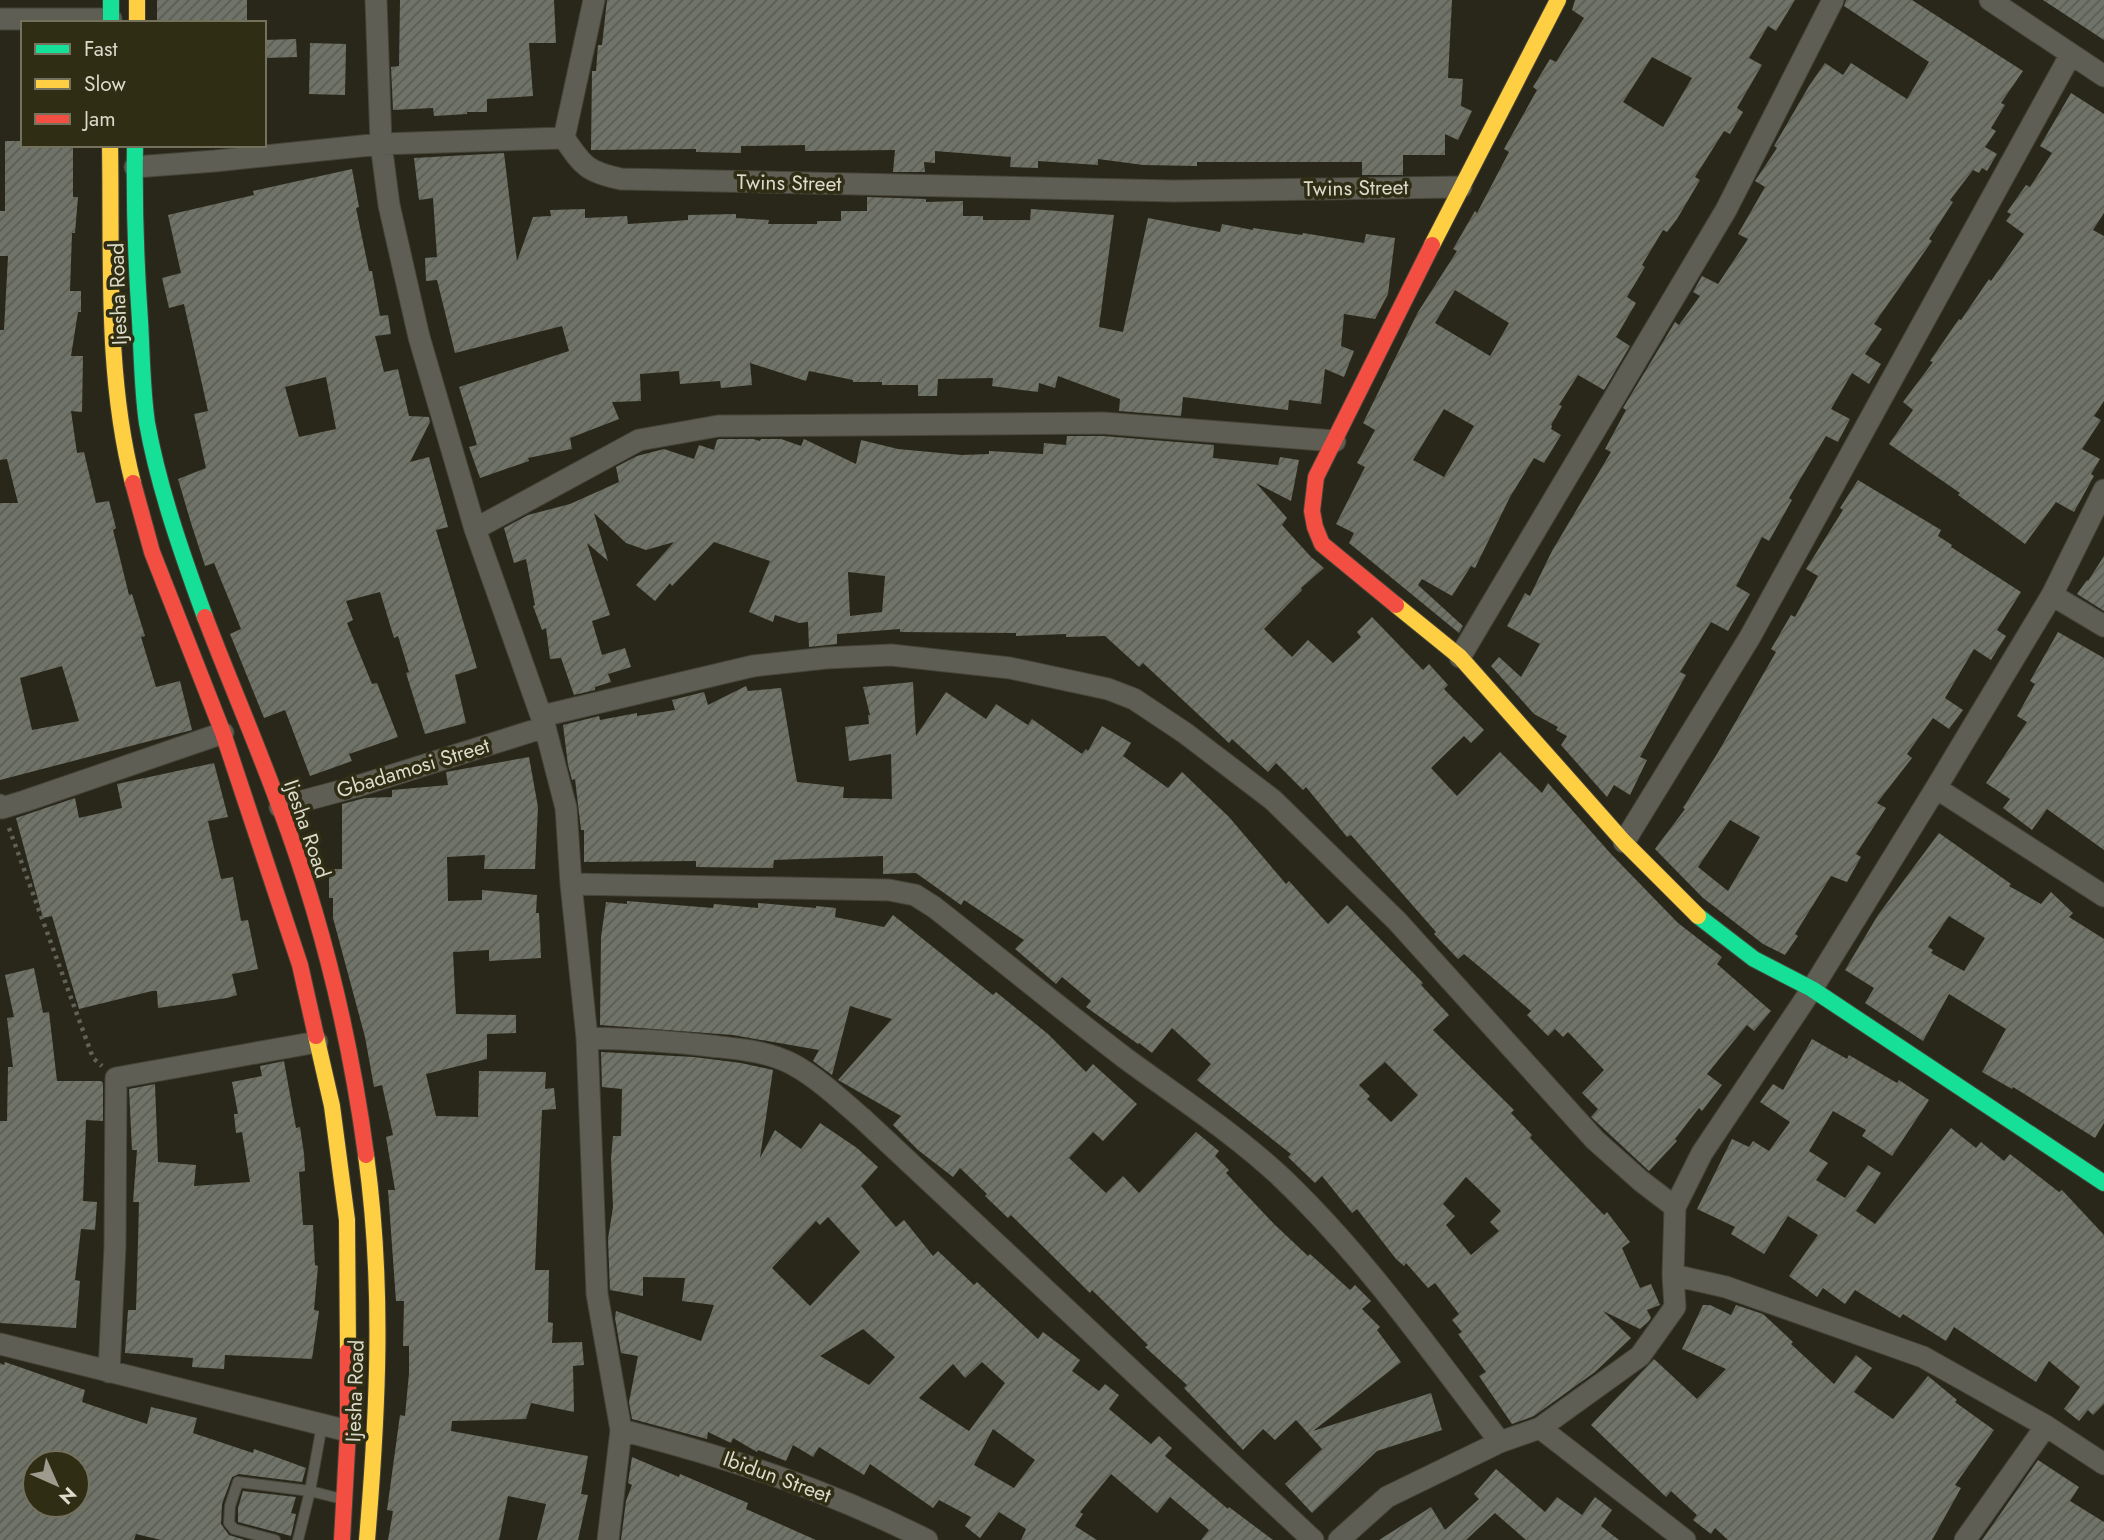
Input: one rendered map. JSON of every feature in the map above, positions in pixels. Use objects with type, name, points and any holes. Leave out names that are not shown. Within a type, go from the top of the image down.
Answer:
[{"type":"main road","points":[[137,0],[137,21]]},
{"type":"main road","points":[[1558,0],[1316,477],[1310,514],[1322,544],[1460,657],[1623,842],[1691,911],[1755,959],[1812,989],[2104,1183]]},
{"type":"main road","name":"Ijesha Road","points":[[110,147],[114,341],[121,421],[132,479],[152,552],[223,733],[300,965],[332,1106],[347,1220],[348,1431],[342,1540]]},
{"type":"main road","name":"Ijesha Road","points":[[135,147],[142,370],[149,431],[175,534],[186,566],[279,807],[335,990],[367,1141],[375,1237],[379,1361],[367,1540]]},
{"type":"main road","points":[[332,1106],[360,1101]]},
{"type":"street","points":[[376,0],[381,144],[390,205],[419,337],[475,529],[543,721],[566,808],[587,1038],[597,1294],[621,1430],[608,1540]]},
{"type":"street","points":[[135,167],[381,144],[564,138],[594,0]]},
{"type":"street","points":[[1460,657],[1726,210],[1833,0]]},
{"type":"street","points":[[1990,0],[2104,76]]},
{"type":"street","points":[[0,19],[111,14]]},
{"type":"street","points":[[1623,842],[1750,637],[2071,54]]},
{"type":"street","name":"Twins Street","points":[[564,138],[586,167],[598,174],[621,179],[1174,191],[1461,187]]},
{"type":"street","points":[[475,529],[639,440],[718,426],[1103,423],[1335,442]]},
{"type":"street","points":[[1339,1540],[1387,1497],[1500,1442],[1540,1428],[1640,1356],[1675,1307],[1672,1275],[1675,1207],[1702,1153],[1812,989],[1936,788],[2052,595],[2104,490]]},
{"type":"street","points":[[2052,595],[2104,626]]},
{"type":"street","name":"Gbadamosi Street","points":[[279,807],[355,787],[543,721],[752,666],[826,658],[891,655],[1010,668],[1108,689],[1134,699],[1185,733],[1273,800],[1397,921],[1595,1140],[1675,1207]]},
{"type":"street","points":[[1,806],[223,733]]},
{"type":"street","points":[[1936,788],[2104,896]]},
{"type":"street","points":[[571,884],[889,890],[915,895],[934,906],[1126,1058],[1248,1147],[1283,1179],[1354,1256],[1500,1442]]},
{"type":"street","points":[[587,1038],[659,1040],[738,1049],[770,1055],[792,1064],[816,1079],[862,1118],[1313,1540]]},
{"type":"street","points":[[108,1372],[115,1246],[116,1078],[317,1042]]},
{"type":"street","points":[[1672,1275],[1726,1287],[1923,1357],[2046,1426],[2104,1464]]},
{"type":"street","points":[[0,1344],[348,1431]]},
{"type":"street","points":[[1965,1540],[2046,1426]]},
{"type":"street","points":[[1540,1428],[1685,1540]]},
{"type":"street","name":"Ibidun Street","points":[[621,1430],[699,1450],[787,1478],[863,1509],[927,1540]]},
{"type":"lane","points":[[298,1540],[323,1424]]},
{"type":"lane","points":[[275,1540],[234,1529],[229,1523],[230,1506],[238,1482],[310,1491],[345,1499]]},
{"type":"path","points":[[1,806],[93,1058],[116,1078]]},
{"type":"building","points":[[157,0],[247,0],[247,21],[157,21]]},
{"type":"building","points":[[400,0],[554,0],[556,43],[529,43],[533,96],[487,99],[487,112],[467,114],[434,116],[433,108],[393,110],[391,67],[399,66]]},
{"type":"building","points":[[607,0],[1452,0],[1448,78],[1463,79],[1461,106],[1472,111],[1458,140],[1445,134],[1445,155],[1403,155],[1403,175],[1362,175],[1362,162],[1197,162],[1197,166],[1143,165],[1098,159],[1098,165],[1038,161],[1038,168],[1010,167],[1011,157],[935,151],[935,163],[924,162],[925,172],[893,172],[895,150],[805,151],[805,145],[741,146],[741,153],[696,152],[696,149],[591,150],[592,71],[596,71],[598,45],[602,45]]},
{"type":"building","points":[[1575,0],[1795,0],[1776,31],[1768,26],[1749,58],[1762,65],[1737,108],[1743,112],[1730,134],[1724,131],[1695,177],[1700,180],[1677,219],[1667,232],[1663,230],[1642,265],[1645,267],[1627,297],[1636,303],[1616,337],[1630,346],[1604,390],[1578,375],[1559,405],[1562,406],[1551,425],[1551,429],[1561,435],[1544,463],[1534,458],[1510,497],[1475,568],[1471,566],[1452,596],[1422,579],[1418,585],[1463,626],[1459,633],[1349,543],[1354,533],[1336,524],[1365,467],[1357,463],[1375,430],[1363,423],[1418,312],[1457,251],[1453,249],[1475,211],[1477,213],[1509,152],[1504,149],[1537,90],[1533,87],[1550,59],[1556,62],[1584,18],[1572,10]],"holes":[[[1652,57],[1692,78],[1663,127],[1623,102]],[[1455,290],[1509,323],[1490,356],[1435,323]],[[1444,409],[1474,426],[1444,477],[1413,460]]]},
{"type":"building","points":[[1846,0],[1912,0],[2023,71],[2001,103],[2005,105],[1991,128],[1996,131],[1985,147],[1997,154],[1987,171],[1982,168],[1979,173],[1973,170],[1950,200],[1953,202],[1929,239],[1932,241],[1874,324],[1882,329],[1865,354],[1881,364],[1869,384],[1852,373],[1831,409],[1850,419],[1838,442],[1826,436],[1789,498],[1792,500],[1769,541],[1762,537],[1736,586],[1750,594],[1728,631],[1711,622],[1680,672],[1686,675],[1640,757],[1647,760],[1630,795],[1614,785],[1607,797],[1561,745],[1567,736],[1556,730],[1558,727],[1534,714],[1491,666],[1499,657],[1521,677],[1540,644],[1507,626],[1525,593],[1530,596],[1552,551],[1611,452],[1605,449],[1626,410],[1623,408],[1675,322],[1679,325],[1700,296],[1693,292],[1702,276],[1718,284],[1748,239],[1738,234],[1765,187],[1755,181],[1825,63],[1843,75],[1851,63],[1907,99],[1929,62],[1844,6]]},
{"type":"building","points":[[2043,0],[2104,0],[2104,40]]},
{"type":"building","points":[[296,39],[297,57],[266,58],[266,40]]},
{"type":"building","points":[[310,43],[346,44],[345,95],[309,94]]},
{"type":"building","points":[[2071,93],[2104,114],[2104,213],[2093,230],[2104,236],[2104,401],[2094,416],[2101,420],[2082,449],[2100,459],[2091,474],[2094,476],[2074,512],[2056,502],[2025,544],[1958,495],[1960,493],[1889,444],[1913,410],[1903,402],[1933,362],[1930,361],[1959,319],[1961,320],[1989,279],[1991,281],[2024,234],[2006,221],[2011,214],[2007,212],[2026,185],[2030,187],[2052,153],[2040,146]]},
{"type":"building","points":[[5,141],[21,141],[21,147],[73,147],[73,197],[78,197],[75,233],[72,233],[70,291],[81,291],[81,312],[78,312],[71,356],[83,356],[82,412],[71,411],[77,453],[84,452],[96,503],[109,501],[116,528],[113,530],[129,595],[132,594],[145,636],[141,637],[156,687],[180,681],[192,730],[0,780],[0,503],[18,503],[7,459],[0,460],[0,330],[4,330],[8,256],[0,256],[0,211],[5,211]],"holes":[[[62,666],[79,721],[32,730],[20,678]]]},
{"type":"building","points":[[504,153],[517,261],[533,217],[551,216],[550,210],[585,209],[585,218],[627,216],[628,224],[688,220],[688,215],[736,214],[736,218],[769,220],[768,224],[817,224],[817,221],[841,221],[841,211],[867,211],[867,197],[926,199],[926,202],[963,201],[963,216],[983,216],[983,220],[1030,220],[1031,209],[1114,215],[1099,327],[1123,332],[1148,218],[1220,232],[1222,224],[1364,243],[1366,234],[1395,238],[1388,294],[1375,319],[1344,314],[1341,346],[1354,351],[1344,377],[1325,369],[1321,404],[1289,400],[1288,410],[1183,397],[1181,416],[1119,411],[1120,399],[1058,376],[1055,388],[1039,383],[1038,392],[992,386],[993,378],[938,379],[937,396],[918,396],[918,385],[853,382],[809,371],[806,381],[750,363],[752,385],[721,388],[720,381],[680,384],[679,371],[640,374],[641,401],[612,402],[619,419],[570,438],[572,449],[528,458],[529,461],[480,478],[469,447],[477,445],[459,387],[569,351],[562,326],[455,353],[437,280],[426,281],[425,258],[437,257],[433,198],[419,200],[414,158]]},
{"type":"building","points":[[352,169],[359,207],[356,208],[369,271],[372,271],[380,316],[388,315],[391,334],[375,336],[384,372],[398,369],[409,416],[429,417],[430,422],[410,462],[429,457],[448,527],[436,530],[477,668],[455,675],[466,723],[425,734],[406,673],[409,672],[398,636],[394,638],[380,592],[346,601],[353,620],[347,623],[372,684],[377,683],[398,737],[349,754],[352,761],[310,776],[285,710],[264,718],[230,634],[241,629],[214,563],[205,566],[178,479],[206,468],[194,414],[208,411],[184,304],[169,308],[162,278],[181,273],[168,215],[254,195],[253,191]],"holes":[[[326,377],[336,429],[299,437],[285,387]]]},
{"type":"building","points":[[1067,436],[1103,436],[1214,445],[1213,458],[1278,465],[1280,457],[1299,460],[1291,501],[1256,483],[1287,518],[1282,525],[1324,568],[1301,588],[1264,629],[1292,657],[1308,640],[1333,663],[1361,637],[1357,632],[1372,617],[1423,670],[1429,664],[1448,685],[1444,689],[1484,730],[1471,743],[1464,736],[1431,768],[1457,796],[1500,752],[1542,793],[1548,783],[1611,854],[1678,923],[1722,957],[1717,964],[1771,1011],[1754,1031],[1747,1025],[1707,1074],[1722,1085],[1702,1111],[1699,1108],[1675,1139],[1677,1141],[1649,1171],[1591,1117],[1598,1109],[1582,1093],[1604,1070],[1568,1032],[1563,1037],[1555,1029],[1548,1036],[1527,1015],[1531,1011],[1488,974],[1464,954],[1458,959],[1351,835],[1347,837],[1306,787],[1303,790],[1276,763],[1268,772],[1232,739],[1229,743],[1143,663],[1139,667],[1105,636],[1016,636],[1016,633],[900,632],[900,629],[837,634],[837,644],[809,647],[808,622],[799,623],[775,615],[773,622],[749,612],[770,561],[714,542],[672,586],[670,583],[655,601],[636,585],[674,542],[646,550],[626,543],[594,513],[608,561],[587,543],[610,615],[592,621],[602,655],[625,648],[631,667],[608,674],[611,682],[595,687],[595,690],[574,695],[561,658],[550,659],[546,628],[542,630],[533,606],[535,605],[526,559],[514,563],[504,528],[528,515],[570,504],[619,482],[616,467],[637,456],[664,449],[694,459],[699,445],[714,450],[719,439],[781,439],[801,446],[804,439],[856,464],[861,440],[898,449],[962,455],[989,454],[989,451],[1043,454],[1044,443],[1066,445]],"holes":[[[848,572],[885,576],[882,612],[850,616]]]},
{"type":"building","points":[[1858,480],[1941,530],[1938,536],[1952,545],[1951,547],[2021,592],[1997,630],[2006,636],[1991,660],[1974,649],[1945,698],[1963,710],[1949,729],[1933,718],[1907,754],[1912,758],[1877,803],[1886,808],[1856,854],[1861,857],[1847,882],[1831,876],[1785,955],[1763,944],[1703,898],[1655,849],[1685,809],[1683,808],[1776,652],[1771,649],[1791,615],[1795,617],[1818,576],[1806,569],[1843,510],[1840,508]],"holes":[[[1730,820],[1760,837],[1728,891],[1698,867]]]},
{"type":"building","points":[[2104,556],[2104,611],[2077,594]]},
{"type":"building","points":[[2058,632],[2104,658],[2104,850],[2047,809],[2032,830],[2003,808],[2010,799],[1986,783],[2027,722],[2017,716],[2035,684],[2030,681]]},
{"type":"building","points":[[913,682],[916,736],[946,692],[986,719],[996,704],[1028,725],[1032,719],[1082,754],[1086,749],[1088,751],[1102,726],[1131,743],[1123,756],[1168,788],[1182,772],[1229,817],[1286,884],[1289,881],[1328,924],[1347,905],[1423,983],[1421,985],[1449,1015],[1433,1030],[1514,1110],[1511,1113],[1532,1135],[1530,1138],[1604,1215],[1607,1212],[1630,1242],[1622,1248],[1640,1288],[1651,1284],[1660,1305],[1647,1310],[1651,1318],[1648,1322],[1640,1329],[1603,1311],[1631,1338],[1595,1372],[1534,1416],[1512,1424],[1479,1376],[1486,1372],[1458,1334],[1462,1332],[1452,1320],[1459,1314],[1435,1283],[1428,1288],[1406,1263],[1404,1266],[1396,1259],[1357,1209],[1352,1213],[1322,1176],[1315,1183],[1288,1157],[1291,1154],[1197,1080],[1211,1064],[1172,1028],[1152,1053],[1138,1044],[1086,1007],[1091,1001],[1062,977],[1056,984],[1015,949],[1024,940],[964,900],[961,905],[916,873],[883,874],[883,856],[774,860],[773,868],[696,867],[696,861],[584,862],[584,830],[581,830],[575,779],[572,780],[568,765],[563,725],[599,716],[600,720],[675,710],[672,700],[704,692],[708,705],[746,686],[748,691],[781,688],[797,782],[844,787],[843,798],[892,799],[891,754],[849,761],[845,727],[869,724],[870,715],[863,687]],"holes":[[[1385,1062],[1418,1095],[1391,1122],[1367,1099],[1370,1096],[1359,1085]],[[1466,1177],[1501,1211],[1490,1222],[1499,1231],[1471,1255],[1446,1225],[1455,1216],[1443,1204]]]},
{"type":"building","points":[[529,757],[538,807],[535,869],[484,869],[485,855],[447,857],[448,901],[482,900],[482,890],[537,895],[536,913],[539,913],[541,958],[489,961],[489,950],[453,952],[456,1014],[516,1015],[516,1033],[487,1034],[487,1059],[426,1074],[436,1116],[478,1117],[479,1071],[546,1072],[545,1089],[554,1088],[556,1109],[542,1110],[535,1270],[549,1270],[548,1322],[553,1323],[552,1343],[582,1342],[584,1365],[573,1366],[574,1412],[531,1403],[526,1419],[452,1421],[451,1431],[588,1456],[581,1494],[588,1495],[578,1540],[537,1540],[546,1504],[508,1496],[499,1540],[388,1540],[393,1511],[387,1510],[400,1415],[405,1416],[409,1373],[409,1346],[403,1346],[404,1301],[396,1301],[388,1190],[395,1190],[386,1137],[393,1135],[382,1085],[374,1087],[365,1037],[333,918],[333,898],[329,898],[329,869],[342,869],[342,804],[365,798],[392,797],[392,790],[448,785],[446,772]]},
{"type":"building","points":[[214,763],[228,817],[208,821],[221,879],[233,877],[241,921],[248,920],[258,969],[232,974],[237,995],[227,998],[158,1008],[157,991],[152,991],[79,1009],[52,916],[43,918],[16,818],[75,798],[79,818],[122,808],[117,784]]},
{"type":"building","points":[[1939,833],[2011,884],[2009,886],[2041,904],[2051,892],[2073,913],[2069,917],[2104,939],[2104,1123],[2095,1138],[2013,1087],[2012,1089],[1982,1072],[2006,1029],[1949,994],[1923,1041],[1865,1003],[1874,988],[1845,970],[1878,915]],"holes":[[[1949,916],[1985,938],[1964,971],[1931,953],[1933,950],[1928,947]]]},
{"type":"building","points":[[627,901],[713,908],[714,904],[758,908],[758,903],[836,908],[835,917],[884,927],[893,915],[993,995],[996,992],[1048,1034],[1086,1072],[1093,1064],[1137,1104],[1103,1141],[1093,1132],[1069,1158],[1106,1193],[1123,1176],[1139,1193],[1196,1132],[1219,1151],[1215,1156],[1229,1170],[1226,1173],[1274,1224],[1350,1290],[1355,1285],[1371,1301],[1362,1309],[1380,1327],[1377,1330],[1401,1362],[1313,1431],[1431,1393],[1442,1430],[1377,1451],[1312,1513],[1285,1484],[1322,1449],[1296,1420],[1275,1440],[1263,1429],[1243,1450],[1184,1388],[1187,1385],[1145,1347],[1148,1345],[1092,1290],[1090,1293],[1011,1215],[1008,1218],[960,1168],[953,1177],[918,1150],[893,1125],[901,1116],[838,1080],[892,1019],[850,1006],[832,1075],[813,1061],[819,1050],[733,1035],[600,1025],[601,937],[606,902],[627,904]]},
{"type":"building","points":[[34,968],[43,1013],[49,1012],[57,1081],[103,1083],[103,1121],[86,1120],[83,1201],[97,1202],[95,1230],[81,1229],[75,1280],[80,1281],[76,1328],[0,1323],[0,1121],[7,1121],[8,1067],[13,1067],[7,1018],[14,1017],[5,975]]},
{"type":"building","points":[[1812,1039],[1847,1059],[1849,1055],[1897,1083],[1899,1080],[1929,1100],[1892,1156],[1862,1136],[1866,1130],[1833,1111],[1809,1151],[1828,1163],[1816,1180],[1845,1198],[1868,1165],[1881,1173],[1856,1211],[1875,1224],[1951,1128],[1976,1148],[1981,1142],[2004,1161],[2010,1154],[2059,1192],[2062,1190],[2104,1235],[2104,1404],[2093,1415],[2088,1410],[2079,1421],[2064,1409],[2080,1387],[2049,1361],[2036,1382],[1954,1327],[1946,1341],[1903,1314],[1900,1318],[1855,1290],[1845,1304],[1823,1288],[1817,1297],[1789,1276],[1818,1235],[1788,1216],[1764,1254],[1731,1234],[1735,1227],[1697,1209],[1732,1139],[1749,1147],[1753,1141],[1769,1151],[1790,1122],[1760,1102],[1773,1084],[1783,1090]]},
{"type":"building","points":[[601,1052],[694,1057],[773,1070],[760,1158],[775,1130],[801,1149],[820,1123],[857,1148],[878,1167],[861,1186],[896,1227],[904,1220],[933,1256],[938,1251],[974,1285],[977,1282],[1038,1339],[1043,1332],[1080,1360],[1072,1371],[1099,1391],[1105,1384],[1119,1395],[1109,1409],[1151,1444],[1159,1436],[1172,1448],[1165,1456],[1228,1509],[1229,1507],[1273,1540],[1201,1540],[1209,1530],[1170,1497],[1157,1513],[1111,1474],[1080,1512],[1083,1514],[1075,1526],[1097,1540],[1021,1540],[1026,1529],[999,1512],[980,1538],[965,1526],[971,1517],[939,1500],[933,1508],[870,1464],[864,1475],[819,1447],[813,1457],[793,1445],[786,1461],[758,1450],[757,1452],[733,1438],[731,1443],[708,1432],[707,1439],[632,1419],[629,1402],[638,1356],[621,1353],[616,1311],[701,1341],[714,1305],[682,1301],[685,1278],[643,1277],[643,1296],[610,1290],[608,1239],[613,1207],[611,1158],[613,1136],[621,1136],[622,1089],[602,1087]],"holes":[[[828,1217],[860,1252],[810,1306],[772,1268],[816,1221],[820,1225]],[[863,1329],[895,1357],[869,1385],[820,1356]],[[982,1362],[1005,1383],[969,1431],[919,1398],[953,1364],[965,1378]],[[993,1429],[1035,1460],[1014,1488],[974,1465]]]},
{"type":"building","points":[[284,1061],[296,1128],[300,1127],[304,1154],[305,1171],[299,1172],[303,1225],[313,1225],[315,1265],[318,1266],[314,1310],[319,1311],[312,1359],[225,1355],[224,1369],[192,1367],[193,1358],[125,1353],[128,1310],[136,1310],[139,1202],[133,1202],[137,1150],[132,1150],[129,1089],[155,1084],[158,1162],[196,1165],[194,1186],[250,1182],[242,1132],[236,1133],[234,1114],[238,1114],[232,1082],[262,1076],[260,1066]]},
{"type":"building","points":[[1703,1305],[1710,1305],[1731,1315],[1736,1305],[1763,1314],[1834,1384],[1856,1355],[1872,1368],[1854,1392],[1893,1419],[1928,1376],[1957,1400],[1955,1402],[1994,1430],[1955,1485],[1961,1488],[1932,1540],[1728,1540],[1715,1528],[1711,1534],[1693,1520],[1697,1515],[1671,1491],[1666,1497],[1591,1425],[1654,1359],[1697,1399],[1726,1369],[1682,1349]]},
{"type":"building","points":[[5,1362],[85,1390],[82,1402],[147,1424],[151,1407],[197,1418],[193,1433],[253,1453],[254,1449],[306,1468],[302,1482],[239,1474],[232,1477],[222,1504],[221,1524],[229,1535],[245,1540],[161,1540],[136,1534],[134,1540],[0,1540],[0,1363],[4,1365]]},
{"type":"building","points":[[632,1457],[748,1503],[746,1509],[816,1540],[621,1540],[626,1501],[632,1485],[628,1483]]},
{"type":"building","points":[[2038,1460],[2079,1487],[2070,1501],[2104,1522],[2104,1540],[1982,1540]]},
{"type":"building","points":[[1496,1469],[1545,1512],[1557,1497],[1582,1515],[1595,1497],[1612,1510],[1601,1526],[1619,1540],[1526,1540],[1495,1513],[1466,1540],[1379,1540],[1431,1507],[1445,1530],[1479,1499],[1474,1494]]},
{"type":"building","points":[[243,1491],[296,1497],[291,1513],[296,1514],[291,1536],[238,1522],[238,1508]]},
{"type":"traffic: fast","points":[[111,0],[111,21]]},
{"type":"traffic: fast","points":[[135,147],[136,255],[147,423],[165,497],[205,617]]},
{"type":"traffic: fast","points":[[1698,916],[1754,959],[1812,989],[2104,1183]]},
{"type":"traffic: slow","points":[[137,0],[137,21]]},
{"type":"traffic: slow","points":[[1432,245],[1558,0]]},
{"type":"traffic: slow","points":[[110,147],[114,358],[124,442],[133,483]]},
{"type":"traffic: slow","points":[[1396,605],[1460,657],[1624,842],[1698,916]]},
{"type":"traffic: slow","points":[[316,1036],[332,1106],[347,1220],[348,1351]]},
{"type":"traffic: slow","points":[[366,1155],[372,1204],[377,1300],[376,1395],[367,1540]]},
{"type":"traffic: jam","points":[[1396,605],[1322,544],[1312,511],[1316,477],[1432,245]]},
{"type":"traffic: jam","points":[[133,483],[152,552],[223,733],[300,965],[316,1036]]},
{"type":"traffic: jam","points":[[205,617],[270,781],[308,890],[343,1021],[366,1155]]},
{"type":"traffic: jam","points":[[342,1540],[348,1431],[348,1351]]}]
